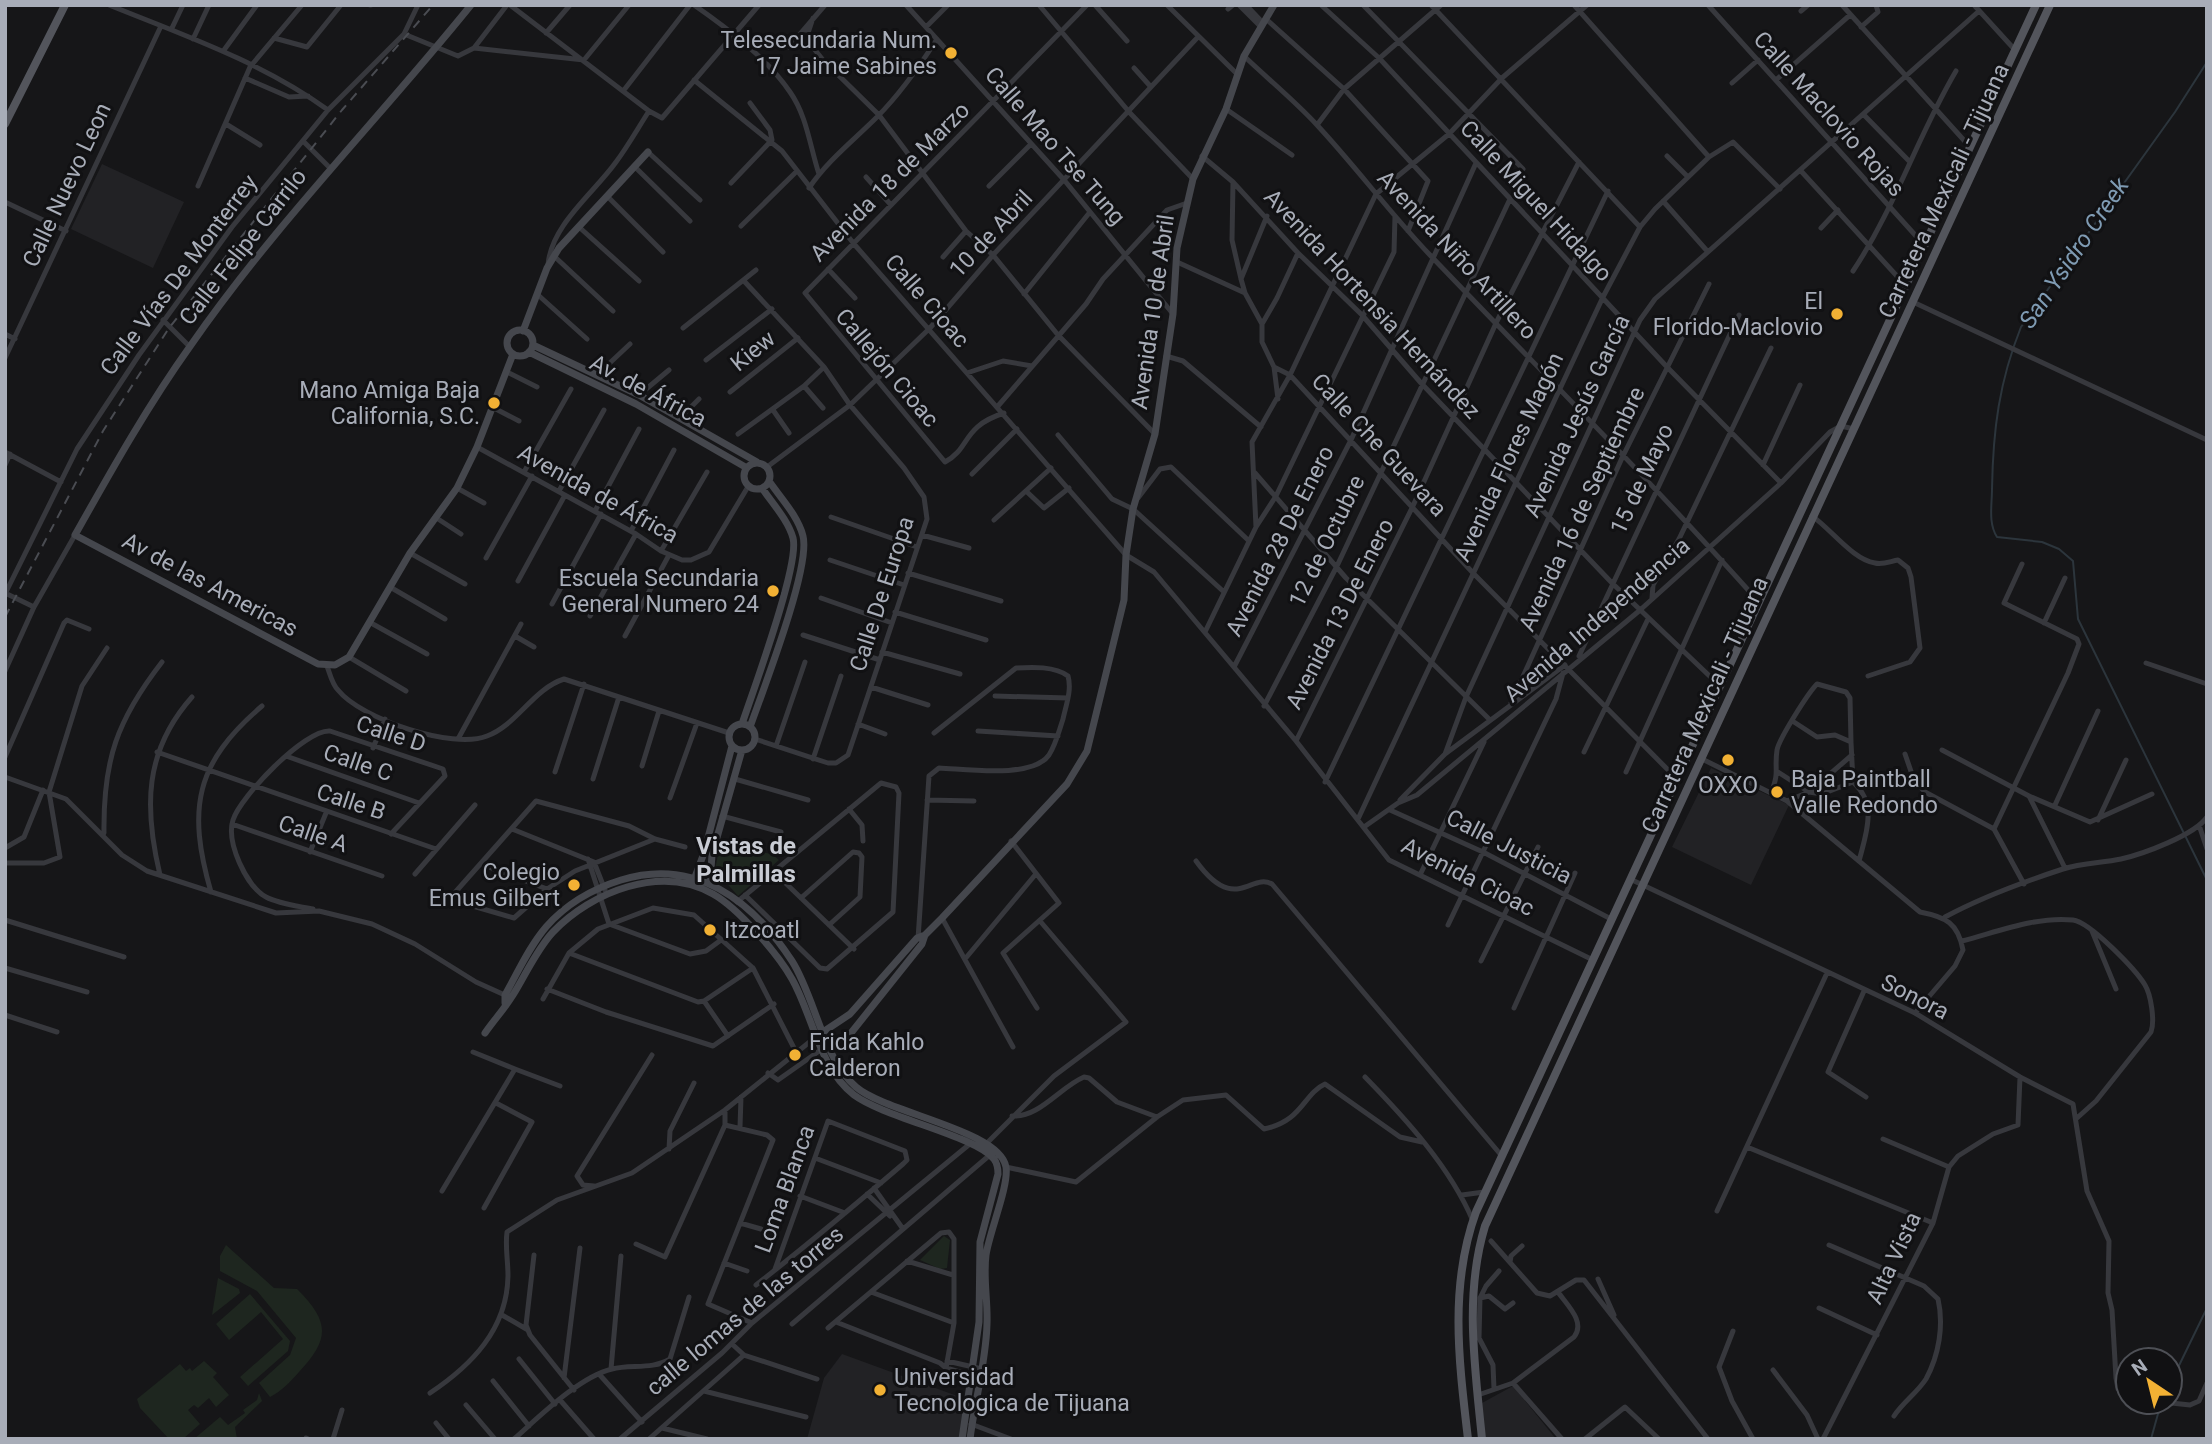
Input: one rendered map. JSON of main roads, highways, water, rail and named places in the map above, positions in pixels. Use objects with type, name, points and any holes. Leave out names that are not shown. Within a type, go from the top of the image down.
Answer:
[{"type":"main road","name":"Carretera Mexicali - Tijuana","points":[[1468,1439],[1457,1292],[1463,1250],[1484,1192],[1591,959],[1678,780],[1758,601],[2036,5]]},
{"type":"main road","name":"Carretera Mexicali - Tijuana","points":[[1482,1439],[1472,1276],[1485,1226],[2050,5]]},
{"type":"main road","points":[[5,124],[64,6]]},
{"type":"waterway","name":"San Ysidro Creek","points":[[2207,62],[2175,112],[2021,327],[2002,387],[1994,447],[1991,514],[1997,537],[2042,542],[2059,549],[2073,561],[2078,619],[2207,880]]},
{"type":"waterway","name":"San Ysidro Creek","points":[[2184,1355],[2207,1308]]},
{"type":"waterway","name":"San Ysidro Creek","points":[[2151,1439],[2157,1416]]},
{"type":"railway","points":[[5,617],[103,431],[169,328],[342,110],[433,5]]},
{"type":"place","name":"Telesecundaria Num. 17 Jaime Sabines","points":[[951,53]]},
{"type":"place","name":"El Florido-Maclovio","points":[[1837,314]]},
{"type":"place","name":"Mano Amiga Baja California, S.C.","points":[[494,403]]},
{"type":"place","name":"Escuela Secundaria General Numero 24","points":[[773,591]]},
{"type":"place","name":"OXXO","points":[[1728,760]]},
{"type":"place","name":"Baja Paintball Valle Redondo","points":[[1777,792]]},
{"type":"place","name":"Colegio Emus Gilbert","points":[[574,885]]},
{"type":"place","name":"Itzcoatl","points":[[710,930]]},
{"type":"place","name":"Frida Kahlo Calderon","points":[[795,1055]]},
{"type":"place","name":"Universidad Tecnologica de Tijuana","points":[[880,1390]]},
{"type":"district","name":"Vistas de Palmillas","points":[[746,860]]}]
